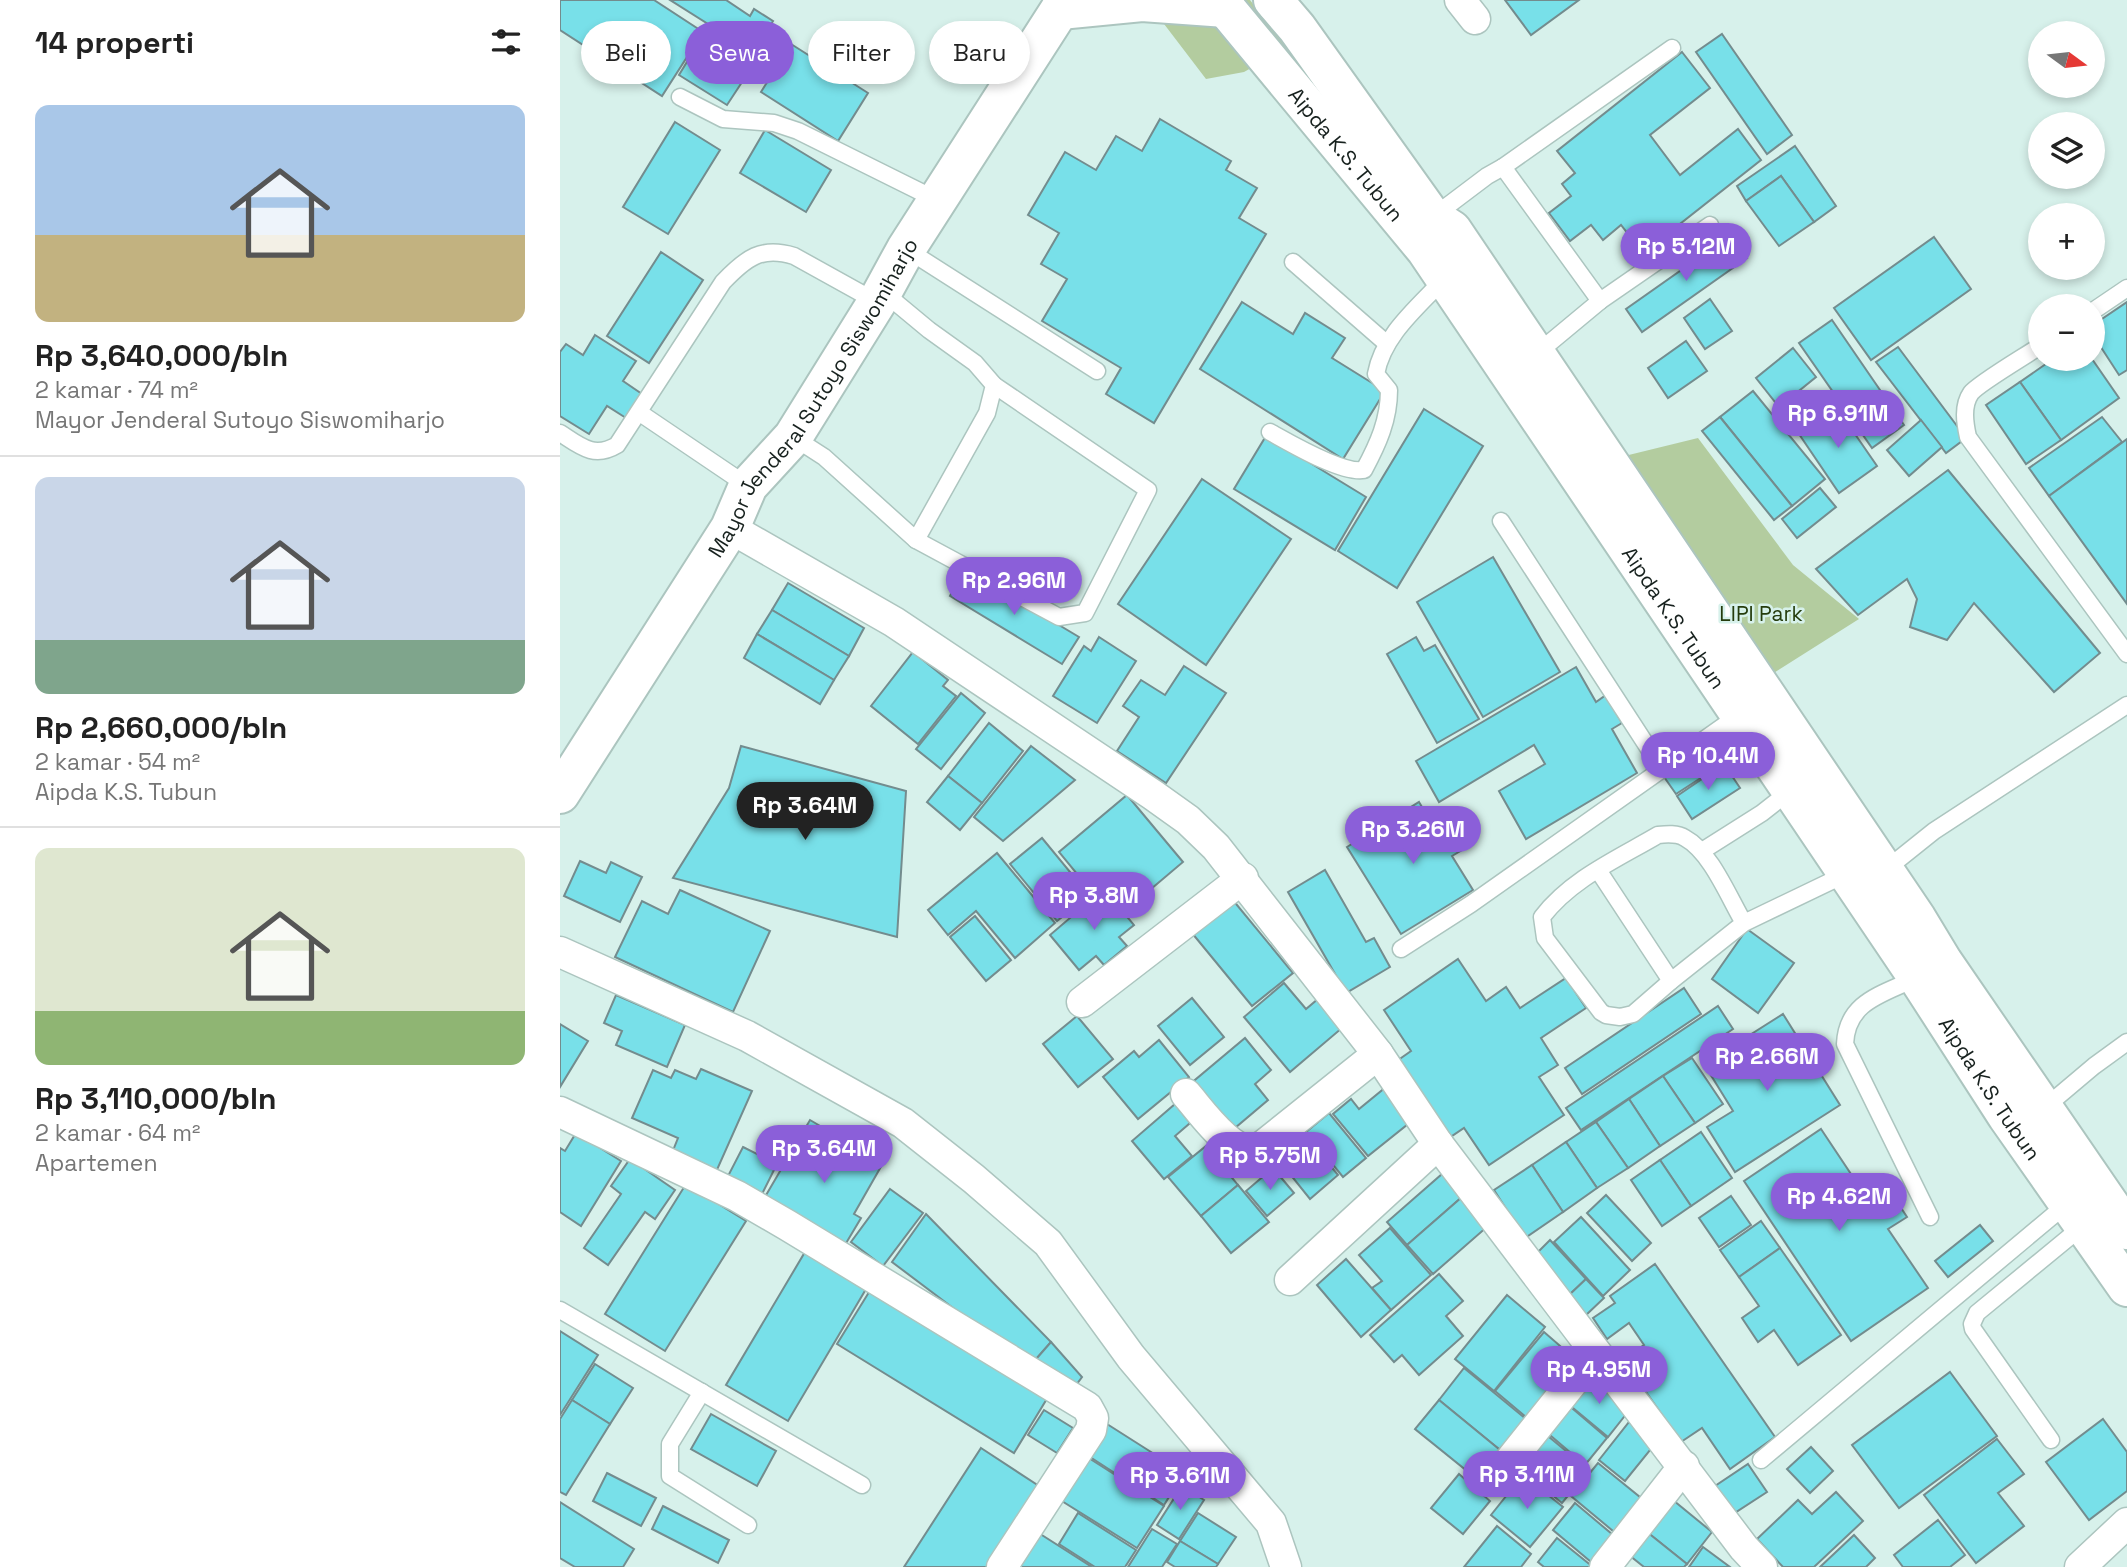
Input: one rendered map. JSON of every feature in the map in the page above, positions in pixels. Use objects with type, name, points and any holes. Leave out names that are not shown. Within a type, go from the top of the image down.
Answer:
[{"type":"street","name":"Aipda K.S. Tubun","points":[[1275,1],[1432,217],[1452,230],[1917,919],[1930,970],[2007,1116],[2127,1287]]},
{"type":"street","points":[[1063,4],[1223,4]]},
{"type":"street","name":"Mayor Jenderal Sutoyo Siswomiharjo","points":[[560,794],[730,528],[748,486],[793,437],[880,297],[906,249],[1063,4]]},
{"type":"street","name":"Aipda K.S. Tubun","points":[[1223,4],[1426,250],[1846,874],[1930,970],[2043,1109],[2127,1230]]},
{"type":"street","points":[[730,528],[894,622],[1153,795],[1188,820],[1216,848],[1243,878],[1378,1054],[1438,1144],[1744,1548],[1762,1567]]},
{"type":"street","points":[[1082,1002],[1243,878]]},
{"type":"street","points":[[560,951],[747,1036],[903,1123],[974,1179],[1048,1243],[1132,1357],[1271,1523],[1286,1567]]},
{"type":"street","points":[[1186,1094],[1232,1145],[1252,1152],[1378,1054]]},
{"type":"street","points":[[560,1112],[737,1196],[1087,1407],[1093,1418],[1091,1430],[1002,1567]]},
{"type":"street","points":[[1290,1280],[1438,1144]]},
{"type":"street","points":[[1496,1478],[1596,1353]]},
{"type":"street","points":[[1605,1567],[1684,1466]]},
{"type":"street","points":[[2080,1567],[2127,1523]]},
{"type":"lane","points":[[1432,217],[1672,48]]},
{"type":"lane","points":[[680,97],[723,119],[774,123],[798,131],[937,200]]},
{"type":"lane","points":[[1503,167],[1600,301]]},
{"type":"lane","points":[[1535,355],[1600,301],[1710,225]]},
{"type":"lane","points":[[906,249],[1097,372]]},
{"type":"lane","points":[[560,433],[582,448],[595,451],[607,451],[617,445],[723,282],[736,268],[759,253],[780,252],[880,297],[975,363],[994,386],[1149,490],[1085,613],[1059,617],[916,540],[824,457],[793,437]]},
{"type":"lane","points":[[1293,262],[1386,343]]},
{"type":"lane","points":[[1270,432],[1347,469],[1364,470],[1380,440],[1389,405],[1390,390],[1376,374],[1378,361],[1386,343],[1444,279]]},
{"type":"lane","points":[[2105,303],[2127,288]]},
{"type":"lane","points":[[2028,354],[1972,392],[1966,405],[1968,437],[2127,654]]},
{"type":"lane","points":[[916,540],[987,413],[994,386]]},
{"type":"lane","points":[[640,413],[748,486]]},
{"type":"lane","points":[[1502,521],[1662,769]]},
{"type":"lane","points":[[1884,871],[1934,831],[2127,705]]},
{"type":"lane","points":[[1401,949],[1471,904],[1739,715]]},
{"type":"lane","points":[[1702,850],[1762,814],[1790,791]]},
{"type":"lane","points":[[1744,923],[1702,850],[1684,836],[1671,834],[1658,835],[1571,886],[1555,900],[1542,917],[1545,938],[1601,1012],[1620,1017],[1633,1014],[1744,923],[1846,874]]},
{"type":"lane","points":[[1598,870],[1671,981]]},
{"type":"lane","points":[[1930,970],[1859,1007],[1845,1029],[1845,1044],[1930,1217]]},
{"type":"lane","points":[[2043,1109],[2127,1042]]},
{"type":"lane","points":[[2051,1440],[1972,1324],[1976,1313],[2076,1214]]},
{"type":"lane","points":[[1761,1460],[2076,1214]]},
{"type":"lane","points":[[560,1310],[862,1485]]},
{"type":"lane","points":[[702,1392],[670,1444],[670,1476],[748,1525]]},
{"type":"green space","points":[[1094,0],[1250,0],[1287,48],[1244,72],[1206,79],[1161,20]]},
{"type":"green space","name":"LIPI Park","points":[[1698,438],[1793,565],[1859,619],[1745,691],[1592,464]]},
{"type":"building","points":[[560,0],[654,0],[686,21],[685,60],[671,82],[671,21],[581,21],[581,44],[560,30]]},
{"type":"building","points":[[670,0],[726,0],[750,16],[754,9],[773,21],[703,21]]},
{"type":"building","points":[[1505,0],[1579,0],[1531,35]]},
{"type":"building","points":[[1722,34],[1792,135],[1767,154],[1696,52]]},
{"type":"building","points":[[794,46],[808,55],[808,84],[854,84],[868,93],[838,141],[761,92],[766,84],[794,84]]},
{"type":"building","points":[[1682,52],[1710,88],[1650,135],[1680,175],[1738,129],[1761,160],[1643,253],[1621,225],[1603,240],[1591,225],[1570,241],[1549,213],[1571,196],[1562,184],[1575,173],[1557,151]]},
{"type":"building","points":[[685,65],[685,79],[679,75]]},
{"type":"building","points":[[643,84],[670,84],[662,96]]},
{"type":"building","points":[[693,84],[741,84],[727,105]]},
{"type":"building","points":[[1160,119],[1231,161],[1226,170],[1257,188],[1239,218],[1266,234],[1154,423],[1106,394],[1121,368],[1042,321],[1067,279],[1041,264],[1059,233],[1028,215],[1065,152],[1096,170],[1116,136],[1142,151]]},
{"type":"building","points":[[675,122],[720,150],[668,234],[623,207]]},
{"type":"building","points":[[765,130],[831,170],[806,212],[740,173]]},
{"type":"building","points":[[1795,146],[1836,206],[1814,222],[1781,176],[1746,201],[1737,186]]},
{"type":"building","points":[[1781,176],[1814,222],[1779,246],[1746,201]]},
{"type":"building","points":[[1731,235],[1747,258],[1642,332],[1626,309]]},
{"type":"building","points":[[1934,237],[1971,289],[1871,360],[1834,308]]},
{"type":"building","points":[[661,252],[703,280],[649,363],[607,336]]},
{"type":"building","points":[[1710,299],[1732,331],[1705,349],[1684,318]]},
{"type":"building","points":[[1242,302],[1293,334],[1305,313],[1345,338],[1332,358],[1385,391],[1343,459],[1200,369]]},
{"type":"building","points":[[2127,302],[2127,370],[2119,375],[2105,353],[2105,317]]},
{"type":"building","points":[[1832,320],[1904,425],[1872,448],[1799,343]]},
{"type":"building","points":[[595,335],[636,361],[623,381],[642,394],[626,418],[607,406],[589,434],[560,416],[560,352],[566,344],[583,355]]},
{"type":"building","points":[[1686,341],[1707,371],[1668,398],[1648,368]]},
{"type":"building","points":[[1898,347],[1966,438],[1946,453],[1876,362]]},
{"type":"building","points":[[1793,348],[1816,377],[1779,407],[1756,378]]},
{"type":"building","points":[[2036,371],[2100,371],[2119,398],[2061,440],[2020,382]]},
{"type":"building","points":[[2020,382],[2061,440],[2026,464],[1986,405]]},
{"type":"building","points":[[1753,391],[1825,479],[1792,506],[1720,417]]},
{"type":"building","points":[[1837,408],[1877,466],[1839,493],[1799,434]]},
{"type":"building","points":[[1424,409],[1483,446],[1397,588],[1338,551]]},
{"type":"building","points":[[1720,417],[1792,506],[1774,520],[1702,431]]},
{"type":"building","points":[[2102,417],[2122,442],[2049,496],[2029,468]]},
{"type":"building","points":[[1921,420],[1942,447],[1909,476],[1887,450]]},
{"type":"building","points":[[1266,436],[1366,497],[1335,550],[1234,489]]},
{"type":"building","points":[[2127,439],[2127,604],[2049,496]]},
{"type":"building","points":[[1948,470],[2100,653],[2054,692],[1974,603],[1947,640],[1910,627],[1917,599],[1907,579],[1858,615],[1816,569]]},
{"type":"building","points":[[1202,479],[1291,539],[1206,665],[1118,604]]},
{"type":"building","points":[[1820,488],[1836,507],[1797,538],[1782,519]]},
{"type":"building","points":[[1493,557],[1560,672],[1483,717],[1417,602]]},
{"type":"building","points":[[965,569],[1079,637],[1062,664],[950,596]]},
{"type":"building","points":[[788,583],[864,628],[849,656],[772,610]]},
{"type":"building","points":[[772,610],[849,656],[834,680],[757,634]]},
{"type":"building","points":[[757,634],[834,680],[820,704],[744,658]]},
{"type":"building","points":[[1099,637],[1136,661],[1097,723],[1053,696],[1084,646],[1091,651]]},
{"type":"building","points":[[1416,637],[1424,651],[1435,645],[1479,719],[1437,743],[1387,654]]},
{"type":"building","points":[[913,652],[948,680],[943,686],[956,696],[918,744],[871,706]]},
{"type":"building","points":[[1184,666],[1226,693],[1166,783],[1117,751],[1139,717],[1123,706],[1141,680],[1165,695]]},
{"type":"building","points":[[1576,667],[1596,702],[1606,695],[1622,723],[1612,729],[1637,773],[1526,839],[1499,791],[1545,764],[1534,745],[1439,802],[1416,761]]},
{"type":"building","points":[[961,693],[985,713],[941,769],[916,749]]},
{"type":"building","points":[[989,723],[1023,751],[982,803],[948,776]]},
{"type":"building","points":[[741,746],[906,791],[897,937],[673,878],[729,788]]},
{"type":"building","points":[[1031,746],[1075,780],[1003,841],[974,817]]},
{"type":"building","points":[[1696,751],[1710,772],[1676,794],[1662,774]]},
{"type":"building","points":[[1724,764],[1740,788],[1692,819],[1677,796]]},
{"type":"building","points":[[948,776],[982,803],[960,830],[927,802]]},
{"type":"building","points":[[1127,795],[1183,862],[1132,905],[1108,877],[1091,891],[1059,852]]},
{"type":"building","points":[[1419,802],[1435,829],[1452,819],[1469,846],[1452,856],[1473,890],[1401,934],[1347,847]]},
{"type":"building","points":[[1042,838],[1089,895],[1057,921],[1010,864]]},
{"type":"building","points":[[997,853],[1055,923],[1015,958],[976,911],[948,935],[928,910]]},
{"type":"building","points":[[580,861],[606,873],[611,862],[642,877],[620,922],[564,896]]},
{"type":"building","points":[[1325,870],[1366,942],[1374,938],[1390,967],[1346,993],[1288,892]]},
{"type":"building","points":[[1104,889],[1134,925],[1119,937],[1127,946],[1104,965],[1096,956],[1079,970],[1050,935]]},
{"type":"building","points":[[680,890],[770,931],[733,1012],[615,957],[642,901],[668,914]]},
{"type":"building","points":[[1232,899],[1293,973],[1252,1006],[1192,933]]},
{"type":"building","points":[[975,916],[1011,960],[986,981],[950,937]]},
{"type":"building","points":[[1747,929],[1794,963],[1758,1013],[1712,979]]},
{"type":"building","points":[[1458,959],[1486,1001],[1506,987],[1520,1008],[1566,978],[1586,1008],[1541,1038],[1558,1065],[1539,1077],[1564,1115],[1489,1165],[1464,1128],[1446,1140],[1394,1063],[1411,1051],[1384,1010]]},
{"type":"building","points":[[1284,983],[1306,1009],[1318,999],[1342,1028],[1290,1072],[1244,1017]]},
{"type":"building","points":[[1684,988],[1701,1014],[1582,1094],[1565,1068]]},
{"type":"building","points":[[616,995],[685,1025],[667,1067],[616,1045],[622,1031],[604,1023]]},
{"type":"building","points":[[1192,998],[1224,1037],[1190,1065],[1158,1026]]},
{"type":"building","points":[[1718,1006],[1733,1029],[1581,1130],[1566,1108]]},
{"type":"building","points":[[1783,1014],[1840,1105],[1735,1172],[1707,1127],[1733,1111],[1704,1064]]},
{"type":"building","points":[[1077,1016],[1113,1059],[1078,1087],[1043,1044]]},
{"type":"building","points":[[560,1024],[588,1041],[560,1087]]},
{"type":"building","points":[[1245,1038],[1271,1070],[1255,1084],[1268,1100],[1229,1133],[1189,1085]]},
{"type":"building","points":[[1159,1040],[1189,1077],[1138,1119],[1103,1077],[1134,1051],[1139,1057]]},
{"type":"building","points":[[1692,1058],[1723,1104],[1695,1123],[1663,1076]]},
{"type":"building","points":[[701,1069],[752,1091],[716,1172],[672,1153],[678,1138],[632,1118],[653,1070],[671,1078],[675,1070],[696,1079]]},
{"type":"building","points":[[1663,1076],[1695,1123],[1660,1146],[1629,1099]]},
{"type":"building","points":[[1386,1087],[1413,1120],[1368,1156],[1333,1114],[1351,1099],[1359,1109]]},
{"type":"building","points":[[1629,1099],[1660,1146],[1628,1168],[1596,1122]]},
{"type":"building","points":[[1175,1104],[1190,1123],[1175,1136],[1192,1156],[1164,1179],[1132,1141]]},
{"type":"building","points":[[1329,1113],[1366,1158],[1343,1177],[1306,1132]]},
{"type":"building","points":[[810,1120],[883,1163],[854,1214],[861,1218],[842,1250],[762,1202]]},
{"type":"building","points":[[1596,1122],[1628,1168],[1597,1188],[1566,1142]]},
{"type":"building","points":[[1821,1129],[1863,1192],[1882,1179],[1907,1217],[1888,1229],[1928,1288],[1851,1341],[1744,1181]]},
{"type":"building","points":[[1701,1132],[1732,1178],[1691,1206],[1660,1160]]},
{"type":"building","points":[[576,1133],[621,1161],[581,1226],[560,1212],[560,1148],[565,1151]]},
{"type":"building","points":[[1305,1135],[1338,1175],[1310,1199],[1277,1158]]},
{"type":"building","points":[[1566,1142],[1597,1188],[1563,1212],[1532,1165]]},
{"type":"building","points":[[1206,1146],[1238,1185],[1201,1216],[1168,1177]]},
{"type":"building","points":[[743,1147],[777,1164],[761,1196],[727,1178]]},
{"type":"building","points":[[630,1159],[675,1190],[655,1219],[645,1212],[608,1265],[584,1248],[621,1194],[611,1186]]},
{"type":"building","points":[[1660,1160],[1691,1206],[1662,1226],[1631,1180]]},
{"type":"building","points":[[1532,1165],[1563,1212],[1525,1238],[1494,1190]]},
{"type":"building","points":[[1273,1168],[1294,1193],[1267,1216],[1246,1191]]},
{"type":"building","points":[[1442,1174],[1462,1197],[1407,1245],[1387,1222]]},
{"type":"building","points":[[686,1184],[746,1221],[665,1351],[605,1314]]},
{"type":"building","points":[[1238,1185],[1269,1222],[1231,1253],[1201,1216]]},
{"type":"building","points":[[890,1189],[923,1213],[883,1266],[851,1242]]},
{"type":"building","points":[[1606,1195],[1651,1243],[1632,1261],[1587,1213]]},
{"type":"building","points":[[1731,1196],[1751,1225],[1719,1247],[1699,1218]]},
{"type":"building","points":[[1462,1197],[1488,1226],[1433,1274],[1407,1245]]},
{"type":"building","points":[[926,1214],[1051,1342],[1030,1366],[892,1262]]},
{"type":"building","points":[[1581,1217],[1630,1270],[1603,1296],[1554,1242]]},
{"type":"building","points":[[1761,1221],[1780,1248],[1739,1277],[1720,1250]]},
{"type":"building","points":[[1980,1225],[1993,1241],[1948,1277],[1935,1261]]},
{"type":"building","points":[[1390,1228],[1431,1275],[1391,1310],[1372,1288],[1382,1281],[1359,1255]]},
{"type":"building","points":[[1550,1240],[1586,1279],[1567,1297],[1531,1259]]},
{"type":"building","points":[[1780,1248],[1841,1335],[1798,1365],[1774,1330],[1758,1342],[1742,1318],[1759,1306],[1739,1277]]},
{"type":"building","points":[[805,1252],[866,1289],[788,1421],[726,1385]]},
{"type":"building","points":[[1346,1259],[1391,1310],[1361,1337],[1317,1285]]},
{"type":"building","points":[[1655,1264],[1775,1437],[1730,1469],[1702,1428],[1681,1442],[1623,1359],[1644,1345],[1629,1323],[1607,1339],[1593,1318],[1615,1303],[1610,1296]]},
{"type":"building","points":[[1439,1274],[1463,1301],[1446,1316],[1463,1336],[1419,1375],[1402,1355],[1394,1362],[1370,1335]]},
{"type":"building","points":[[1586,1279],[1604,1298],[1585,1316],[1567,1297]]},
{"type":"building","points":[[874,1284],[1051,1392],[1014,1453],[837,1344]]},
{"type":"building","points":[[1507,1295],[1545,1327],[1494,1391],[1455,1359]]},
{"type":"building","points":[[560,1331],[598,1355],[560,1415]]},
{"type":"building","points":[[1544,1332],[1574,1358],[1526,1417],[1495,1391]]},
{"type":"building","points":[[1051,1342],[1082,1377],[1071,1392],[1030,1366]]},
{"type":"building","points":[[595,1364],[633,1388],[610,1424],[572,1400]]},
{"type":"building","points":[[1464,1368],[1526,1419],[1500,1450],[1439,1400]]},
{"type":"building","points":[[1950,1372],[1997,1436],[1899,1508],[1852,1445]]},
{"type":"building","points":[[1590,1374],[1631,1408],[1608,1437],[1567,1403]]},
{"type":"building","points":[[572,1400],[610,1424],[566,1495],[560,1492],[560,1419]]},
{"type":"building","points":[[1439,1400],[1500,1450],[1477,1479],[1415,1429]]},
{"type":"building","points":[[1566,1403],[1607,1438],[1585,1465],[1544,1430]]},
{"type":"building","points":[[1044,1410],[1073,1428],[1057,1453],[1028,1435]]},
{"type":"building","points":[[711,1414],[776,1451],[757,1486],[691,1449]]},
{"type":"building","points":[[2103,1419],[2127,1452],[2127,1491],[2089,1520],[2046,1462]]},
{"type":"building","points":[[1629,1422],[1655,1444],[1625,1481],[1599,1460]]},
{"type":"building","points":[[1107,1424],[1184,1473],[1164,1505],[1087,1455]]},
{"type":"building","points":[[1543,1432],[1589,1470],[1562,1503],[1516,1465]]},
{"type":"building","points":[[1997,1439],[2024,1474],[1998,1493],[2024,1526],[1976,1563],[1924,1495]]},
{"type":"building","points":[[1811,1447],[1833,1471],[1810,1493],[1787,1469]]},
{"type":"building","points":[[981,1448],[1039,1486],[987,1567],[904,1567]]},
{"type":"building","points":[[1084,1455],[1164,1506],[1137,1548],[1057,1498]]},
{"type":"building","points":[[1598,1463],[1646,1502],[1619,1536],[1571,1496]]},
{"type":"building","points":[[1748,1464],[1767,1492],[1733,1514],[1715,1486]]},
{"type":"building","points":[[607,1473],[656,1498],[641,1526],[593,1501]]},
{"type":"building","points":[[1459,1474],[1490,1501],[1463,1534],[1431,1508]]},
{"type":"building","points":[[1523,1475],[1563,1507],[1530,1547],[1491,1515]]},
{"type":"building","points":[[1182,1486],[1204,1500],[1179,1539],[1157,1525]]},
{"type":"building","points":[[1836,1492],[1863,1521],[1814,1567],[1783,1567],[1757,1539],[1798,1500],[1812,1514]]},
{"type":"building","points":[[1668,1496],[1712,1532],[1687,1564],[1642,1528]]},
{"type":"building","points":[[560,1502],[634,1549],[623,1567],[575,1567],[560,1558]]},
{"type":"building","points":[[1575,1503],[1619,1540],[1597,1567],[1553,1530]]},
{"type":"building","points":[[663,1506],[729,1540],[718,1563],[652,1529]]},
{"type":"building","points":[[1078,1513],[1136,1550],[1125,1567],[1095,1567],[1059,1544]]},
{"type":"building","points":[[1198,1513],[1236,1537],[1218,1564],[1180,1541]]},
{"type":"building","points":[[1938,1520],[1965,1555],[1950,1567],[1903,1567],[1894,1555]]},
{"type":"building","points":[[1497,1526],[1531,1554],[1521,1567],[1464,1567]]},
{"type":"building","points":[[1642,1528],[1687,1564],[1684,1567],[1644,1567],[1624,1551]]},
{"type":"building","points":[[1152,1529],[1177,1544],[1162,1567],[1128,1567]]},
{"type":"building","points":[[1034,1530],[1092,1567],[1012,1567]]},
{"type":"building","points":[[1854,1535],[1875,1558],[1866,1567],[1820,1567]]},
{"type":"building","points":[[1557,1538],[1593,1567],[1544,1567],[1538,1562]]},
{"type":"building","points":[[1180,1541],[1218,1564],[1216,1567],[1175,1567],[1167,1562]]},
{"type":"building","points":[[1703,1547],[1730,1567],[1689,1567]]}]
